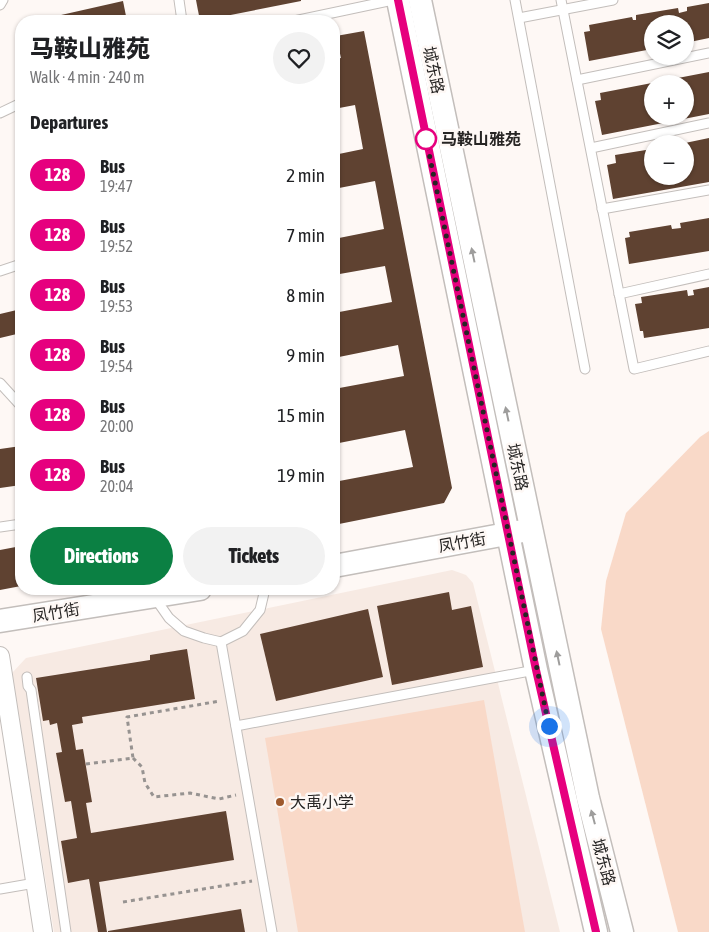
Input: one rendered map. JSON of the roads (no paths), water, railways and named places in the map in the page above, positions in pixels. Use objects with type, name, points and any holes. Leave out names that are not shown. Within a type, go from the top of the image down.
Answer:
[{"type":"street","name":"城东路","points":[[398,0],[536,670],[596,932]]},
{"type":"street","name":"城东路","points":[[420,0],[588,798],[622,932]]},
{"type":"street","name":"凤竹街","points":[[340,565],[531,530]]},
{"type":"street","name":"凤竹街","points":[[0,621],[150,595]]},
{"type":"street","points":[[0,656],[43,932]]},
{"type":"lane","points":[[0,5],[3,0]]},
{"type":"lane","points":[[178,0],[181,15]]},
{"type":"lane","points":[[322,15],[393,0]]},
{"type":"lane","points":[[515,0],[585,369]]},
{"type":"lane","points":[[561,0],[634,369],[709,351]]},
{"type":"lane","points":[[519,18],[613,0]]},
{"type":"lane","points":[[577,80],[709,52]]},
{"type":"lane","points":[[0,112],[15,106]]},
{"type":"lane","points":[[591,148],[709,123]]},
{"type":"lane","points":[[602,209],[709,190]]},
{"type":"lane","points":[[0,271],[15,266]]},
{"type":"lane","points":[[619,294],[709,274]]},
{"type":"lane","points":[[0,383],[15,399]]},
{"type":"lane","points":[[0,527],[15,525]]},
{"type":"lane","points":[[163,595],[169,618],[184,631],[221,642],[243,630],[260,610],[264,595]]},
{"type":"lane","points":[[221,642],[272,932]]},
{"type":"lane","points":[[236,726],[536,670]]},
{"type":"lane","points":[[27,676],[28,686],[31,690],[66,932]]},
{"type":"lane","points":[[0,889],[35,883]]},
{"type":"place","name":"马鞍山雅苑","points":[[426,139]]},
{"type":"place","name":"大禹小学","points":[[280,802]]}]
